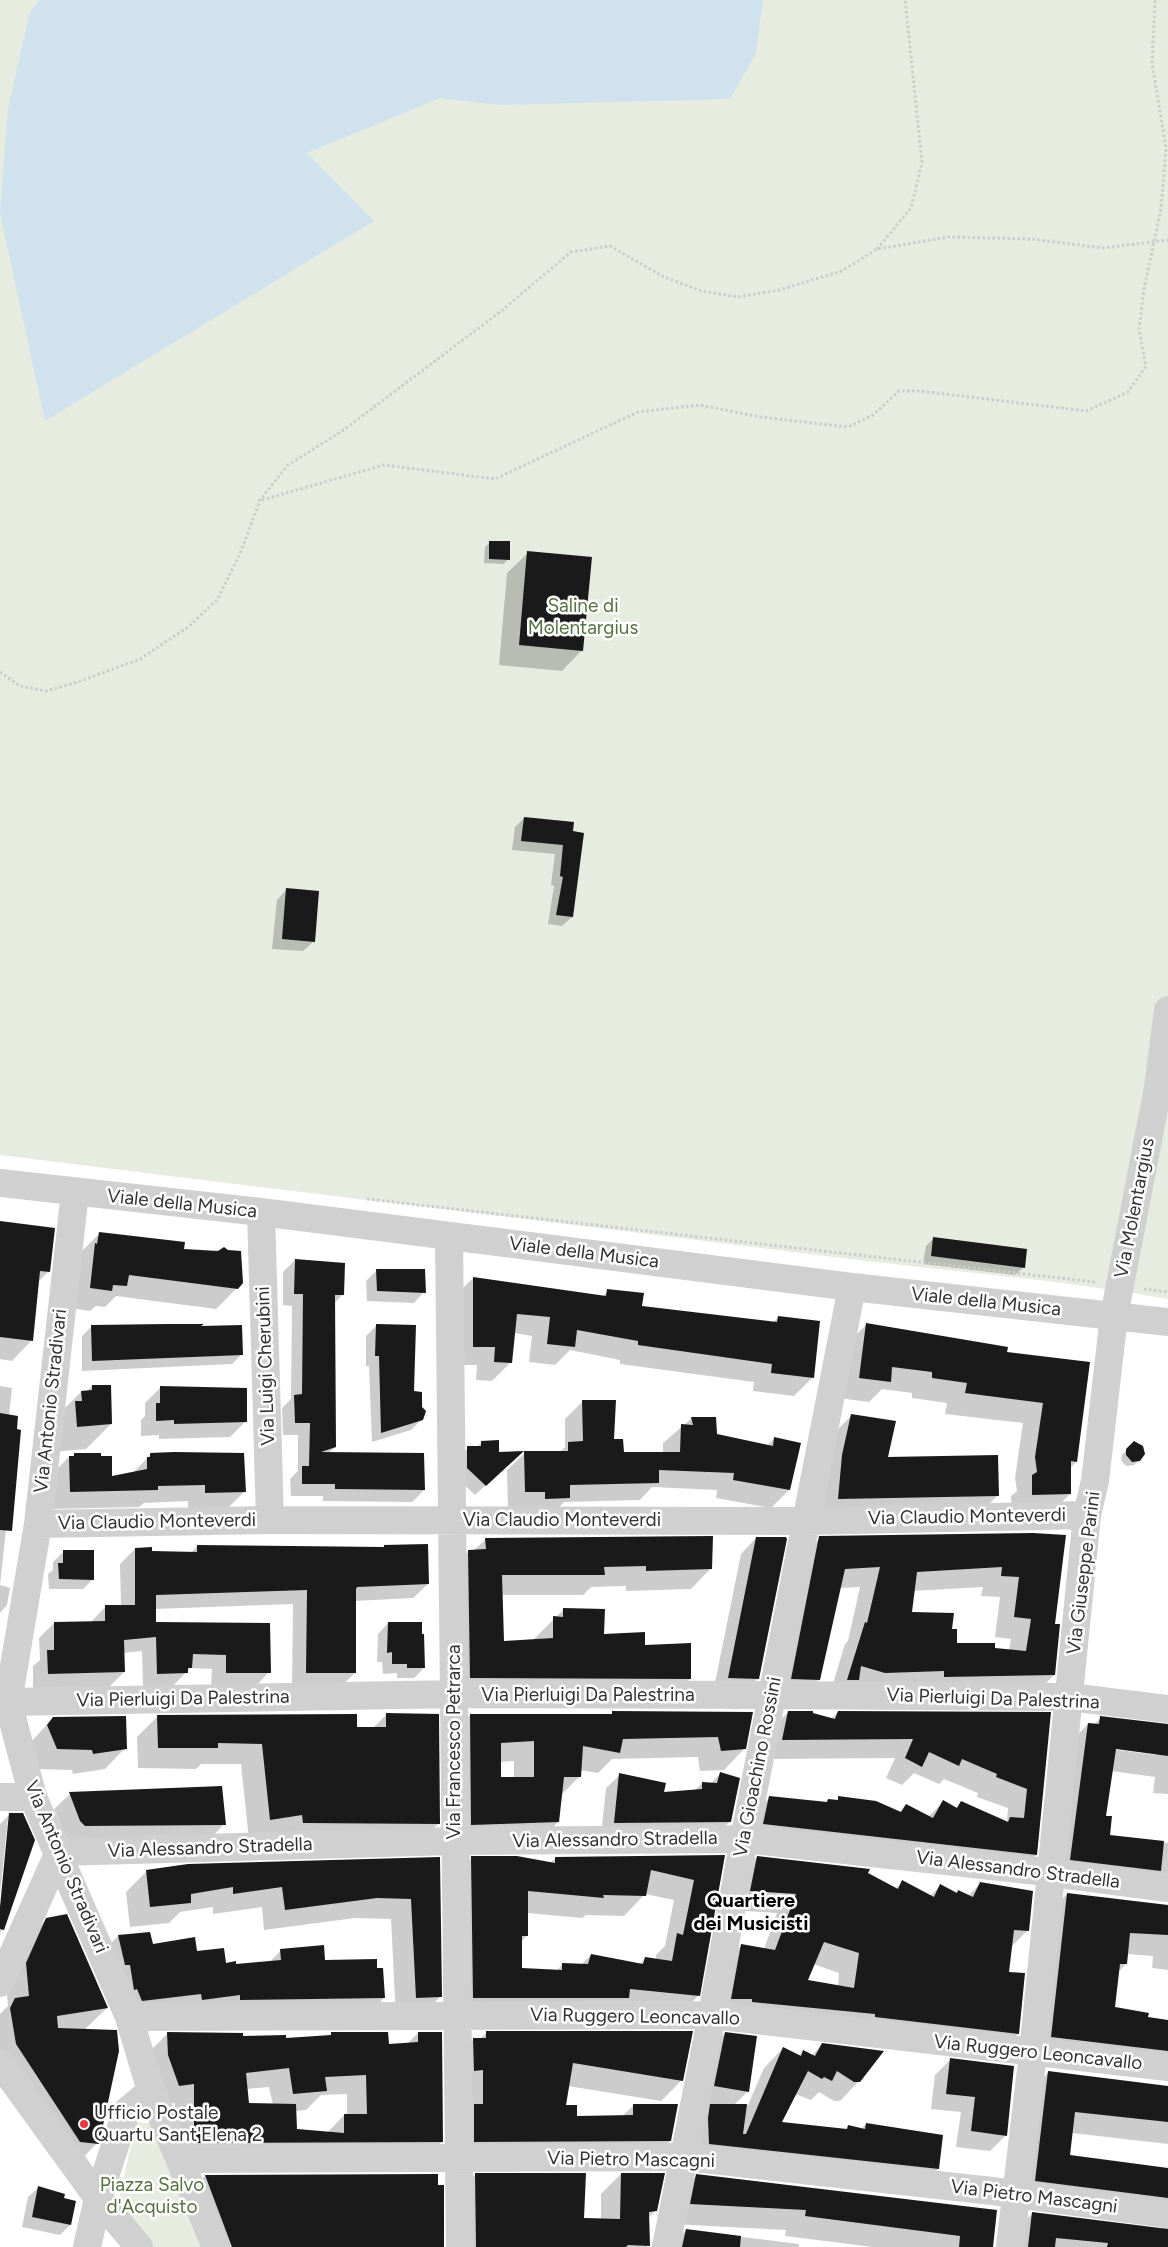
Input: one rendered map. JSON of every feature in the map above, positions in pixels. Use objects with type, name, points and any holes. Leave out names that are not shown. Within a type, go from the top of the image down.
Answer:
[{"type":"street","name":"Via Molentargius","points":[[1114,1316],[1158,1088],[1168,1010]]},
{"type":"street","name":"Viale della Musica","points":[[0,1183],[261,1212],[852,1287],[1168,1322]]},
{"type":"street","name":"Via Antonio Stradivari","points":[[74,1192],[38,1524],[8,1702],[33,1797],[59,1852],[129,2016],[151,2090],[216,2247]]},
{"type":"street","name":"Via Luigi Cherubini","points":[[261,1212],[270,1520]]},
{"type":"street","name":"Via Francesco Petrarca","points":[[449,1237],[455,1694],[454,1841],[460,2247]]},
{"type":"street","name":"Via Gioachino Rossini","points":[[666,2247],[685,2157],[744,1839],[852,1287]]},
{"type":"street","name":"Via Giuseppe Parini","points":[[1010,2247],[1033,2053],[1087,1515],[1094,1481],[1114,1316]]},
{"type":"street","name":"Via Claudio Monteverdi","points":[[38,1524],[270,1520],[806,1520],[1087,1515]]},
{"type":"street","name":"Via Pierluigi Da Palestrina","points":[[8,1702],[455,1694],[772,1695],[1070,1697],[1168,1709]]},
{"type":"street","points":[[0,1797],[33,1797]]},
{"type":"street","name":"Via Alessandro Stradella","points":[[59,1852],[454,1841],[744,1839],[1051,1872],[1168,1888]]},
{"type":"street","points":[[0,1983],[59,1852]]},
{"type":"street","name":"Via Ruggero Leoncavallo","points":[[129,2016],[712,2015],[1168,2067]]},
{"type":"street","points":[[0,2063],[129,2244]]},
{"type":"street","points":[[87,2247],[98,2198],[126,2112],[151,2090]]},
{"type":"street","name":"Via Pietro Mascagni","points":[[180,2158],[685,2157],[1168,2214]]},
{"type":"path","points":[[0,672],[20,686],[46,691],[78,682],[140,659],[188,628],[217,600],[240,554],[260,500],[288,465],[342,431],[500,312],[571,252],[610,246],[664,277],[701,291],[738,297],[779,290],[842,271],[877,249],[911,208],[922,162],[905,0]]},
{"type":"path","points":[[260,500],[384,466],[495,479],[638,412],[700,404],[760,417],[848,427],[873,416],[899,391],[1086,411],[1128,392],[1146,366],[1139,328],[1144,289],[1161,208],[1166,148],[1152,63],[1155,0]]},
{"type":"path","points":[[877,249],[949,237],[1031,239],[1103,248],[1168,240]]},
{"type":"path","points":[[357,1198],[1168,1292]]},
{"type":"green space","name":"Saline di Molentargius","points":[[0,0],[1168,0],[1168,1299],[1043,1281],[0,1155]]},
{"type":"green space","name":"Piazza Salvo d'Acquisto","points":[[136,2122],[157,2124],[207,2247],[152,2247],[118,2204]]},
{"type":"water","points":[[40,0],[763,0],[756,53],[730,99],[498,105],[440,98],[307,153],[374,221],[45,421],[0,213],[8,108],[30,12]]},
{"type":"building","points":[[489,541],[510,541],[510,560],[489,559]]},
{"type":"building","points":[[527,551],[592,557],[583,651],[519,645]]},
{"type":"building","points":[[524,817],[574,822],[573,831],[584,833],[573,917],[556,915],[563,877],[560,876],[563,845],[521,841]]},
{"type":"building","points":[[286,888],[319,891],[315,942],[282,939]]},
{"type":"building","points":[[0,1221],[55,1228],[50,1272],[40,1271],[33,1341],[0,1337]]},
{"type":"building","points":[[99,1232],[185,1242],[184,1249],[218,1251],[224,1247],[228,1250],[241,1251],[243,1283],[238,1289],[129,1275],[127,1286],[113,1285],[112,1291],[90,1288],[95,1243],[97,1244]]},
{"type":"building","points":[[933,1237],[1027,1249],[1025,1268],[931,1256]]},
{"type":"building","points":[[295,1259],[345,1263],[344,1295],[335,1295],[336,1447],[321,1452],[424,1453],[425,1490],[335,1489],[335,1484],[302,1484],[302,1466],[309,1466],[310,1423],[295,1423],[294,1395],[302,1394],[303,1294],[294,1294]]},
{"type":"building","points":[[376,1269],[425,1269],[426,1293],[377,1291]]},
{"type":"building","points":[[473,1277],[606,1296],[607,1289],[644,1293],[642,1306],[777,1322],[778,1316],[820,1321],[814,1378],[771,1373],[772,1364],[638,1345],[638,1341],[577,1330],[575,1347],[547,1344],[550,1317],[517,1314],[512,1363],[494,1362],[495,1347],[473,1347]]},
{"type":"building","points":[[866,1323],[1008,1347],[1007,1352],[1090,1362],[1077,1462],[1071,1461],[1071,1494],[1032,1495],[1032,1475],[1037,1472],[1035,1457],[1043,1403],[965,1393],[967,1383],[932,1378],[932,1372],[892,1367],[891,1382],[859,1378]]},
{"type":"building","points":[[204,1324],[201,1326],[242,1325],[243,1355],[92,1361],[91,1325]]},
{"type":"building","points":[[376,1324],[416,1325],[414,1391],[422,1392],[422,1407],[426,1411],[423,1420],[381,1433],[379,1356],[375,1356]]},
{"type":"building","points":[[92,1385],[111,1385],[112,1424],[77,1427],[75,1401],[82,1401],[81,1391],[92,1390]]},
{"type":"building","points":[[160,1386],[247,1388],[247,1422],[174,1424],[174,1420],[156,1421],[156,1403],[160,1403]]},
{"type":"building","points":[[582,1400],[616,1400],[614,1439],[623,1439],[624,1452],[680,1452],[681,1424],[693,1425],[691,1417],[716,1417],[717,1434],[773,1446],[774,1437],[801,1443],[790,1490],[733,1480],[734,1473],[659,1470],[659,1483],[570,1485],[570,1498],[545,1499],[545,1492],[525,1492],[524,1451],[568,1451],[568,1442],[583,1441]]},
{"type":"building","points":[[0,1413],[18,1416],[17,1429],[21,1430],[12,1531],[0,1530]]},
{"type":"building","points":[[851,1414],[896,1421],[888,1457],[998,1455],[999,1496],[838,1499],[842,1455]]},
{"type":"building","points":[[499,1440],[499,1452],[524,1451],[486,1486],[467,1468],[467,1446],[481,1446],[481,1441]]},
{"type":"building","points":[[1134,1441],[1143,1446],[1145,1454],[1140,1461],[1132,1462],[1126,1455],[1126,1449]]},
{"type":"building","points":[[74,1453],[101,1453],[101,1456],[112,1456],[112,1476],[147,1469],[147,1457],[150,1457],[150,1453],[244,1453],[246,1492],[205,1493],[205,1485],[158,1486],[158,1490],[70,1492],[69,1456],[74,1456]]},
{"type":"building","points":[[1033,1533],[1066,1535],[1055,1624],[1060,1624],[1055,1675],[944,1677],[944,1671],[885,1673],[861,1666],[859,1680],[847,1680],[865,1622],[867,1623],[880,1567],[845,1569],[820,1680],[791,1679],[819,1536]],"holes":[[[1002,1567],[1001,1576],[1019,1577],[1014,1617],[1031,1619],[1026,1651],[995,1648],[995,1643],[957,1643],[957,1629],[952,1629],[954,1613],[912,1612],[917,1572]]]},
{"type":"building","points":[[713,1536],[712,1569],[646,1571],[646,1566],[604,1567],[605,1575],[502,1575],[504,1641],[553,1638],[553,1616],[563,1617],[563,1608],[605,1609],[604,1634],[645,1632],[645,1645],[691,1643],[691,1679],[470,1678],[468,1550],[486,1549],[485,1538]]},
{"type":"building","points":[[756,1537],[786,1537],[787,1539],[759,1679],[728,1678]]},
{"type":"building","points":[[428,1544],[429,1584],[357,1587],[356,1673],[306,1673],[307,1590],[156,1595],[156,1622],[270,1623],[271,1673],[226,1673],[226,1655],[193,1654],[192,1668],[188,1668],[188,1673],[157,1674],[156,1637],[124,1640],[125,1672],[48,1674],[47,1650],[54,1650],[54,1622],[105,1621],[105,1605],[135,1605],[135,1548],[152,1547],[152,1551],[197,1552],[197,1545],[384,1547],[384,1545]]},
{"type":"building","points":[[63,1550],[94,1550],[94,1580],[59,1579],[58,1563],[63,1563]]},
{"type":"building","points":[[388,1622],[422,1622],[425,1668],[407,1668],[407,1664],[392,1664],[392,1652],[387,1653]]},
{"type":"building","points":[[612,1711],[753,1712],[746,1749],[721,1751],[718,1737],[623,1739],[620,1753],[583,1746],[581,1777],[564,1777],[559,1822],[471,1825],[470,1714],[612,1714]],"holes":[[[534,1741],[534,1777],[501,1777],[501,1743]]]},
{"type":"building","points":[[788,1711],[813,1711],[813,1713],[835,1719],[838,1711],[1051,1712],[1037,1855],[763,1824],[769,1796],[827,1802],[828,1799],[838,1800],[838,1796],[876,1801],[901,1812],[906,1804],[933,1818],[943,1800],[957,1808],[961,1801],[1008,1822],[1010,1817],[1024,1818],[1027,1789],[996,1777],[997,1774],[962,1759],[959,1766],[929,1752],[922,1767],[905,1758],[913,1739],[782,1740]]},
{"type":"building","points":[[386,1713],[439,1714],[440,1824],[303,1823],[302,1815],[270,1820],[262,1744],[218,1743],[218,1748],[158,1748],[157,1715],[357,1714],[357,1727],[386,1727]]},
{"type":"building","points":[[126,1716],[127,1749],[93,1754],[92,1750],[57,1749],[47,1725],[53,1717]]},
{"type":"building","points":[[1100,1716],[1168,1724],[1168,1756],[1116,1749],[1106,1816],[1112,1816],[1110,1835],[1164,1841],[1161,1871],[1070,1860],[1088,1723],[1099,1724]]},
{"type":"building","points":[[720,1772],[740,1778],[731,1822],[614,1823],[619,1773],[666,1783],[664,1792],[702,1789],[702,1782],[717,1783]]},
{"type":"building","points":[[222,1786],[226,1825],[85,1826],[80,1821],[69,1792]]},
{"type":"building","points":[[9,1813],[23,1813],[35,1840],[4,1930],[0,1929],[0,1907]]},
{"type":"building","points":[[725,1855],[700,1996],[630,1989],[629,1998],[473,1998],[471,1856],[517,1856],[555,1863],[555,1857]],"holes":[[[651,1870],[694,1880],[683,1935],[677,1933],[672,1961],[645,1957],[643,1964],[591,1954],[588,1964],[562,1963],[562,1970],[522,1968],[522,1936],[528,1936],[528,1891],[604,1898],[603,1895],[646,1896]]]},
{"type":"building","points":[[757,1856],[870,1869],[868,1873],[898,1889],[902,1880],[934,1897],[940,1884],[957,1893],[958,1890],[973,1897],[980,1882],[1033,1891],[1029,1931],[1014,1930],[1009,1972],[1025,1973],[1019,2034],[875,2017],[875,2014],[752,2002],[752,1999],[731,1999],[741,1944],[775,1950],[796,1894],[750,1891]],"holes":[[[824,1942],[859,1953],[854,1988],[808,1980]]]},
{"type":"building","points":[[440,1857],[442,1997],[416,1998],[411,1899],[377,1898],[285,1910],[282,1887],[233,1894],[233,1887],[191,1894],[191,1903],[150,1907],[146,1870],[188,1864]]},
{"type":"building","points":[[1067,1893],[1168,1905],[1168,1935],[1130,1933],[1127,1964],[1120,1964],[1115,2007],[1149,2013],[1148,2017],[1168,2020],[1168,2051],[1051,2037]]},
{"type":"building","points":[[67,1914],[108,2008],[57,2016],[58,2028],[117,2030],[119,2051],[99,2144],[80,2142],[16,2044],[10,2008],[15,1998],[29,1996],[26,1963],[46,1918]]},
{"type":"building","points":[[150,1932],[153,1944],[195,1937],[197,1951],[224,1948],[226,1963],[236,1961],[236,1964],[281,1960],[280,1949],[324,1945],[325,1960],[377,1959],[377,1968],[383,1968],[385,1998],[240,2000],[240,1995],[202,2000],[201,1994],[142,2001],[137,1989],[134,1990],[130,1965],[125,1965],[118,1935]]},
{"type":"building","points":[[486,2031],[693,2031],[683,2081],[573,2063],[566,2105],[577,2105],[577,2116],[633,2115],[633,2104],[678,2104],[671,2141],[474,2142],[474,2104],[483,2104],[483,2070],[474,2071],[473,2038],[486,2038]]},
{"type":"building","points":[[167,2032],[243,2033],[243,2036],[286,2035],[286,2038],[331,2035],[331,2032],[388,2032],[389,2044],[418,2042],[418,2032],[442,2032],[443,2142],[194,2143],[194,2084],[179,2086],[168,2055]],"holes":[[[289,2068],[293,2094],[327,2091],[325,2077],[366,2075],[367,2114],[344,2114],[344,2133],[297,2129],[296,2104],[249,2103],[246,2073]]]},
{"type":"building","points":[[725,2032],[757,2036],[749,2092],[714,2086]]},
{"type":"building","points":[[822,2043],[884,2051],[860,2082],[854,2082],[837,2071],[832,2081],[824,2077],[822,2079],[808,2071],[782,2122],[847,2129],[848,2125],[865,2129],[866,2123],[943,2135],[939,2169],[709,2144],[708,2118],[710,2104],[747,2104],[743,2134],[746,2134],[783,2047],[801,2056],[803,2050],[815,2056]]},
{"type":"building","points":[[950,2058],[1014,2066],[1007,2136],[971,2131],[975,2097],[946,2094]]},
{"type":"building","points":[[1048,2071],[1168,2086],[1168,2122],[1075,2112],[1070,2155],[1168,2168],[1168,2198],[1035,2181]]},
{"type":"building","points":[[475,2173],[586,2173],[584,2218],[620,2219],[621,2173],[665,2173],[657,2211],[649,2212],[650,2246],[476,2247]]},
{"type":"building","points":[[438,2174],[438,2185],[444,2185],[444,2247],[232,2247],[205,2175]]},
{"type":"building","points":[[696,2174],[997,2210],[993,2247],[959,2247],[960,2236],[805,2216],[806,2210],[690,2204]]},
{"type":"building","points":[[38,2186],[65,2194],[64,2198],[76,2201],[71,2225],[32,2217]]},
{"type":"building","points":[[1032,2212],[1168,2229],[1168,2247],[1107,2247],[1108,2243],[1056,2238],[1055,2247],[1028,2247]]},
{"type":"building","points":[[686,2229],[741,2236],[740,2247],[682,2247]]},
{"type":"place","name":"Ufficio Postale Quartu Sant'Elena 2","points":[[84,2124]]},
{"type":"district","name":"Quartiere dei Musicisti","points":[[751,1912]]}]
